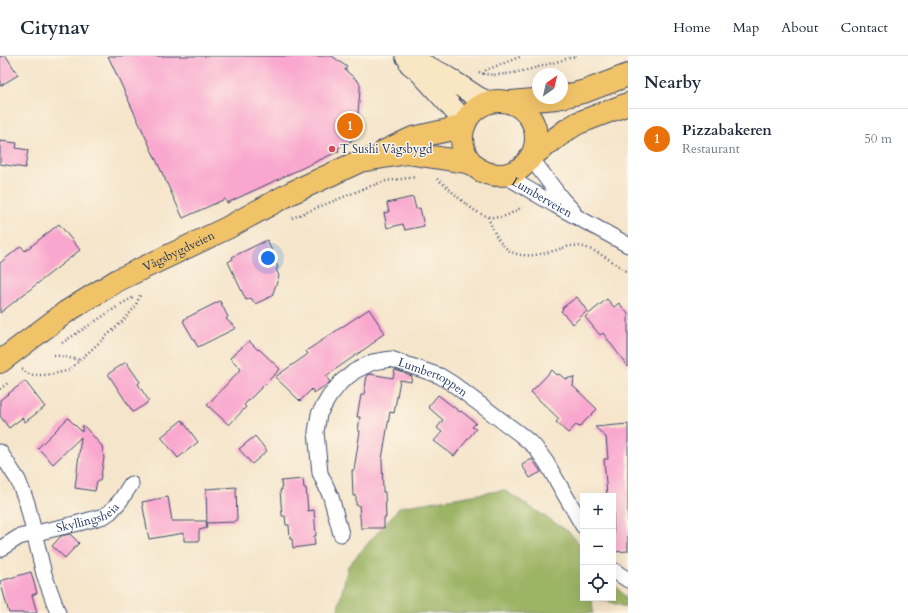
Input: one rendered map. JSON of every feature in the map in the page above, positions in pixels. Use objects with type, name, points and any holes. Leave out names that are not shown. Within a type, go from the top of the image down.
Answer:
[{"type":"main road","points":[[568,96],[580,93],[628,75]]},
{"type":"main road","points":[[532,100],[511,102],[500,100],[489,102],[475,110],[465,123],[462,144],[467,157],[478,169],[495,175],[504,175],[520,169],[532,156],[568,129],[578,123],[628,104]]},
{"type":"main road","points":[[511,102],[520,107],[534,124],[536,145],[532,156]]},
{"type":"main road","name":"Vågsbygdveien","points":[[367,159],[413,138],[457,128],[465,123]]},
{"type":"main road","name":"Vågsbygdveien","points":[[6,370],[66,312],[118,280],[227,228],[291,193],[360,161],[407,153],[472,163]]},
{"type":"street","points":[[400,56],[419,71],[465,123]]},
{"type":"street","points":[[406,56],[442,74],[479,98],[489,102]]},
{"type":"street","name":"Lumberveien","points":[[532,156],[561,198],[581,219]]},
{"type":"street","name":"Lumberveien","points":[[504,175],[628,245]]},
{"type":"street","name":"Lumbertoppen","points":[[342,534],[331,497],[320,473],[316,432],[320,414],[329,397],[341,382],[355,371],[373,362],[391,359],[433,373],[453,384],[521,435],[535,447],[546,462],[580,521]]},
{"type":"street","points":[[0,452],[18,480],[26,503],[44,574],[58,613]]},
{"type":"street","name":"Skyllingsheia","points":[[0,549],[19,536],[33,534],[104,516],[120,501],[131,484]]},
{"type":"street","points":[[616,572],[628,580]]},
{"type":"path","points":[[522,56],[486,70],[483,74],[491,76],[505,75],[577,56]]},
{"type":"path","points":[[287,220],[368,187],[392,180],[422,177]]},
{"type":"path","points":[[436,179],[474,210],[488,216],[505,216],[522,207]]},
{"type":"path","points":[[488,216],[493,232],[503,245],[516,254],[532,256],[567,246],[578,246],[602,255],[628,273]]},
{"type":"path","points":[[59,344],[147,290]]},
{"type":"path","points":[[19,372],[22,368],[26,373],[32,375],[62,373],[69,370],[127,316],[135,307],[141,293]]},
{"type":"path","points":[[54,355],[80,360]]},
{"type":"path","points":[[0,389],[6,370]]},
{"type":"green space","points":[[504,490],[569,532],[580,545],[580,601],[592,601],[593,613],[337,613],[348,566],[400,507]]},
{"type":"green space","points":[[616,586],[628,600],[628,608],[606,601],[616,601]]},
{"type":"building","points":[[0,56],[6,56],[18,75],[0,86]]},
{"type":"building","points":[[108,56],[332,56],[347,67],[345,70],[360,84],[356,135],[351,141],[338,148],[339,151],[227,203],[225,199],[183,218]]},
{"type":"building","points":[[0,141],[17,143],[16,148],[28,150],[25,168],[0,164]]},
{"type":"building","points":[[413,197],[416,209],[420,208],[424,226],[405,230],[403,224],[387,228],[384,213],[389,212],[387,203]]},
{"type":"building","points":[[59,224],[80,250],[0,313],[0,263],[21,246],[25,251]]},
{"type":"building","points":[[267,240],[277,262],[278,268],[276,269],[279,276],[272,296],[255,304],[251,298],[246,300],[228,262],[233,259],[232,257]]},
{"type":"building","points":[[577,297],[587,311],[573,324],[561,311],[563,309],[562,308]]},
{"type":"building","points":[[607,299],[614,307],[619,303],[628,314],[628,367],[603,333],[600,335],[585,317]]},
{"type":"building","points":[[220,301],[228,317],[226,319],[236,328],[198,347],[183,321],[185,320],[184,319]]},
{"type":"building","points":[[369,309],[385,333],[326,376],[330,382],[329,383],[314,393],[312,389],[300,401],[275,377],[308,354],[306,351]]},
{"type":"building","points":[[249,341],[280,369],[244,405],[246,407],[229,425],[207,405],[241,369],[230,358]]},
{"type":"building","points":[[126,362],[140,382],[138,384],[149,401],[133,412],[108,374]]},
{"type":"building","points":[[395,370],[412,376],[411,382],[400,380],[394,413],[390,412],[382,459],[383,492],[385,492],[386,518],[384,518],[384,528],[361,528],[359,505],[356,505],[356,496],[353,496],[352,470],[354,470],[360,431],[358,430],[360,417],[357,417],[361,395],[364,395],[367,375],[370,374],[393,378]]},
{"type":"building","points":[[552,370],[557,375],[559,374],[565,379],[574,377],[573,386],[597,409],[579,427],[576,425],[568,433],[556,422],[559,419],[531,392]]},
{"type":"building","points":[[25,381],[45,407],[25,422],[22,418],[9,428],[0,416],[0,400]]},
{"type":"building","points":[[438,395],[476,423],[472,427],[476,429],[454,456],[434,441],[442,432],[437,428],[443,420],[428,407]]},
{"type":"building","points":[[68,418],[82,432],[83,425],[102,446],[104,458],[100,481],[97,481],[95,491],[75,488],[81,437],[53,464],[38,448]]},
{"type":"building","points":[[182,420],[198,442],[178,458],[161,437]]},
{"type":"building","points":[[628,424],[628,551],[616,552],[616,493],[607,493],[604,459],[608,459],[606,437],[595,427]]},
{"type":"building","points":[[255,436],[267,451],[252,464],[239,449]]},
{"type":"building","points":[[532,459],[541,472],[530,478],[522,465]]},
{"type":"building","points":[[303,479],[304,488],[306,488],[308,511],[314,510],[316,536],[314,536],[315,545],[293,548],[292,539],[290,539],[289,525],[286,525],[285,516],[282,516],[280,490],[282,490],[281,481]]},
{"type":"building","points":[[236,487],[237,520],[235,520],[235,522],[207,523],[206,489]]},
{"type":"building","points":[[168,497],[172,521],[206,521],[207,528],[199,530],[199,541],[184,541],[184,533],[149,539],[142,502]]},
{"type":"building","points":[[70,534],[79,543],[65,558],[52,546],[61,536]]},
{"type":"building","points":[[31,572],[37,593],[32,595],[37,613],[9,613],[0,581]]},
{"type":"place","name":"Pizzabakeren","points":[[350,126]]},
{"type":"place","name":"T Sushi Vågsbygd","points":[[332,149]]}]
